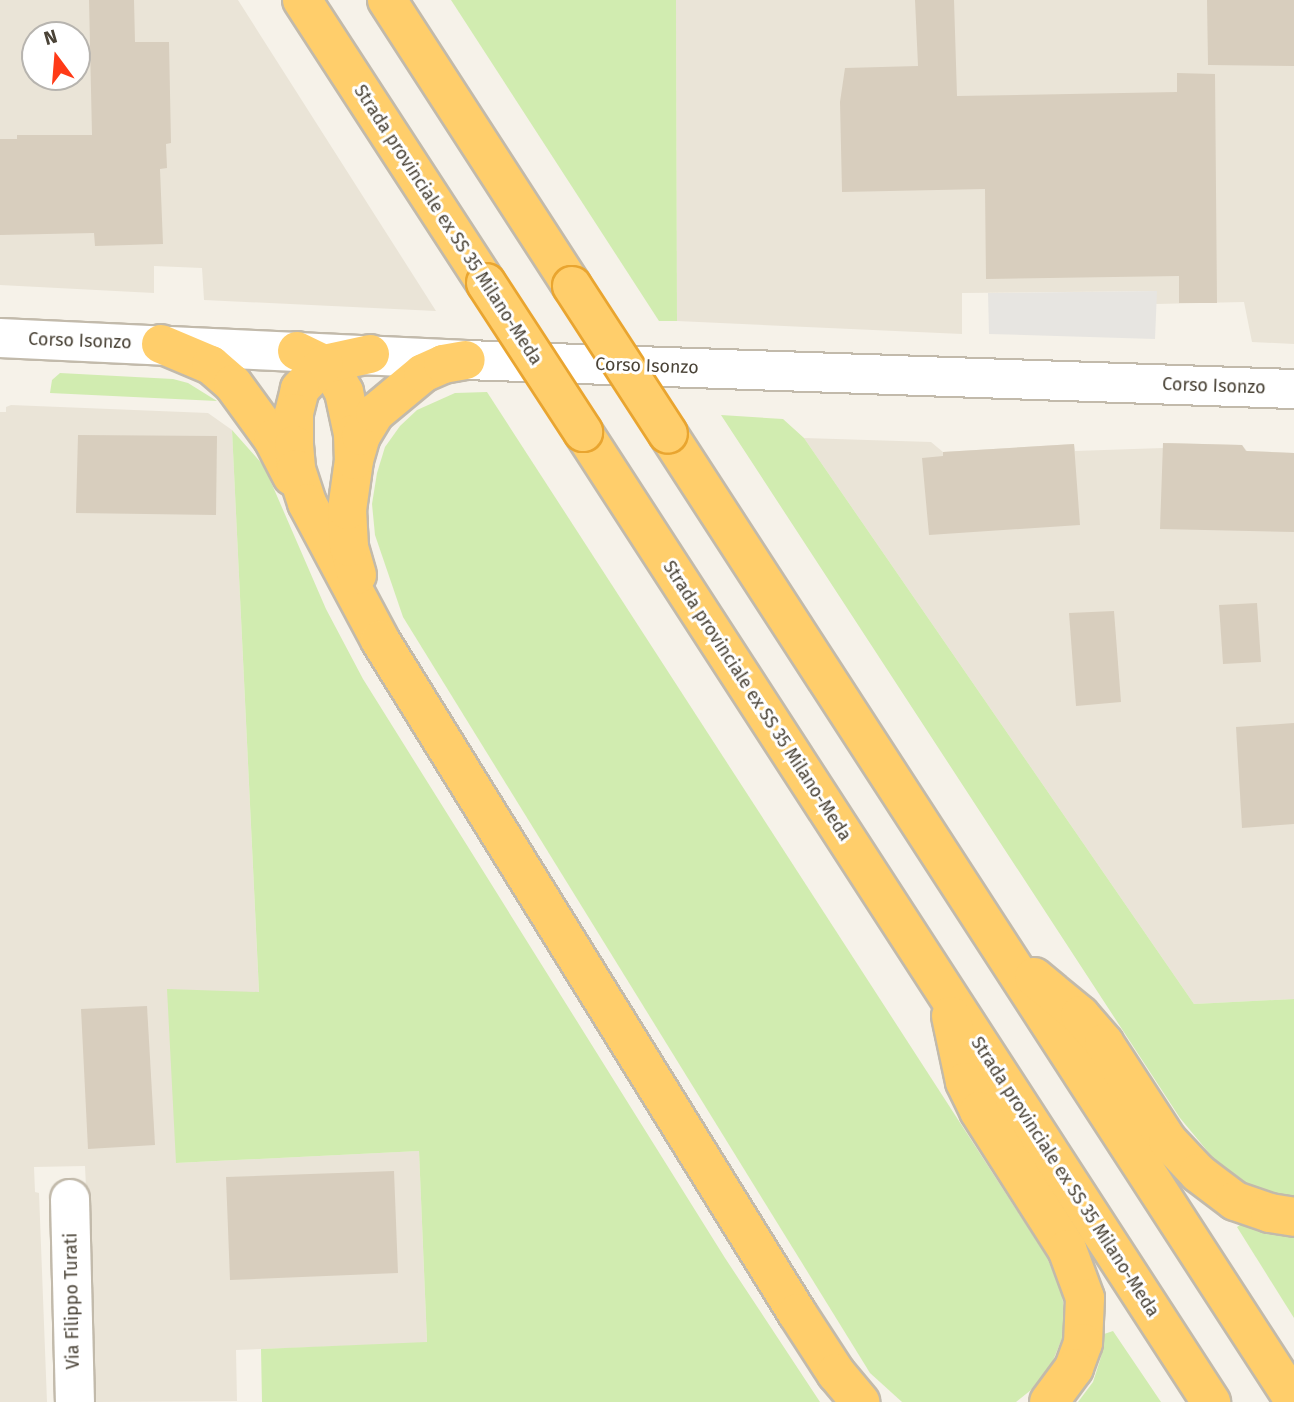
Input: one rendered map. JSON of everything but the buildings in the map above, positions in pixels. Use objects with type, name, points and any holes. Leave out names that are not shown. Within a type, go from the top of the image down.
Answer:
[{"type":"highway","name":"Strada provinciale ex SS 35 Milano-Meda","points":[[302,0],[1211,1402]]},
{"type":"highway","points":[[387,0],[1294,1400]]},
{"type":"highway","points":[[161,344],[211,365],[233,384],[273,439],[380,640],[797,1313],[836,1373],[860,1402]]},
{"type":"highway","points":[[310,358],[370,354]]},
{"type":"highway","points":[[307,503],[296,469],[294,413],[310,358]]},
{"type":"highway","points":[[310,358],[334,374],[344,392],[354,434],[354,460],[347,510],[349,547],[380,640]]},
{"type":"highway","points":[[354,460],[361,436],[375,413],[398,391],[423,373],[443,364],[466,360]]},
{"type":"highway","points":[[992,935],[1023,967],[1080,1015],[1104,1043],[1168,1141],[1198,1173],[1236,1201],[1270,1213],[1294,1217]]},
{"type":"highway","points":[[936,977],[951,1016],[965,1082],[979,1111],[1067,1249],[1085,1298],[1083,1343],[1074,1368],[1049,1402]]},
{"type":"street","name":"Corso Isonzo","points":[[0,338],[161,344],[310,358]]},
{"type":"street","name":"Corso Isonzo","points":[[370,354],[466,360],[1294,389]]},
{"type":"street","name":"Via Filippo Turati","points":[[70,1199],[75,1402]]},
{"type":"shaded area","points":[[0,0],[238,0],[436,311],[204,300],[202,268],[154,266],[154,293],[0,285]]},
{"type":"shaded area","points":[[676,0],[1294,0],[1294,344],[1252,342],[1244,302],[1156,304],[1156,291],[962,293],[962,334],[677,321]]},
{"type":"shaded area","points":[[1157,291],[1155,339],[989,334],[988,293]]},
{"type":"shaded area","points":[[11,405],[208,413],[232,430],[259,993],[177,1163],[419,1151],[427,1343],[236,1350],[237,1401],[96,1402],[85,1166],[34,1167],[35,1192],[39,1193],[47,1402],[0,1402],[0,412],[6,412],[6,407]]},
{"type":"shaded area","points":[[804,438],[931,442],[943,452],[1074,444],[1075,451],[1163,448],[1168,443],[1242,445],[1247,451],[1294,453],[1294,999],[1194,1004]]},
{"type":"green space","points":[[451,0],[676,0],[677,321],[659,321]]},
{"type":"green space","points":[[60,373],[173,379],[188,383],[217,401],[50,393],[52,380]]},
{"type":"green space","points":[[487,392],[1047,1257],[1062,1294],[1065,1318],[1063,1336],[1050,1368],[1036,1386],[1016,1402],[902,1402],[870,1373],[403,617],[375,535],[372,504],[385,447],[400,426],[417,410],[455,393]]},
{"type":"green space","points":[[721,415],[783,419],[804,438],[1194,1004],[1294,999],[1294,1198],[1272,1195],[1249,1187],[1224,1171],[1180,1118]]},
{"type":"green space","points":[[232,430],[264,466],[326,609],[363,679],[725,1258],[820,1402],[262,1402],[261,1349],[427,1342],[419,1151],[176,1163],[167,989],[259,992]]},
{"type":"green space","points":[[1243,1223],[1294,1235],[1294,1318],[1237,1227]]},
{"type":"green space","points":[[1113,1331],[1161,1402],[1078,1402],[1093,1382],[1101,1357],[1104,1334]]}]
